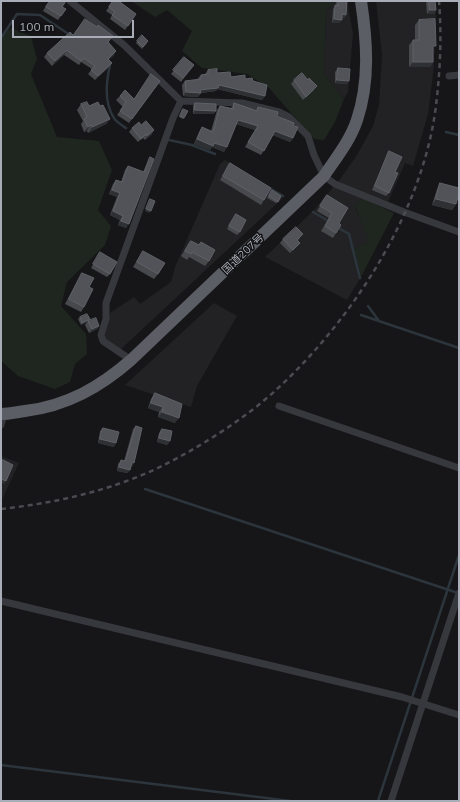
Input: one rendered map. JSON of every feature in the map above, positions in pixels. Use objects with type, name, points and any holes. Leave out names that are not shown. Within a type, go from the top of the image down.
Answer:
[{"type":"highway","name":"国道207号","points":[[2,417],[64,403],[88,392],[112,376],[131,360],[324,176],[344,147],[357,120],[365,87],[366,39],[361,1]]},
{"type":"street","points":[[70,1],[124,45],[181,101],[242,103],[265,108],[289,117],[308,136],[314,155],[324,176],[342,187],[459,232]]},
{"type":"street","points":[[449,76],[459,74]]},
{"type":"street","points":[[131,360],[103,341],[101,335],[106,319],[106,303],[173,118],[181,101]]},
{"type":"street","points":[[279,406],[459,468]]},
{"type":"street","points":[[391,801],[459,593]]},
{"type":"street","points":[[1,601],[407,698],[459,715]]},
{"type":"shaded area","points":[[131,1],[335,1],[326,11],[324,74],[344,99],[335,122],[324,140],[314,139],[269,88],[247,74],[202,68],[182,51],[192,31],[167,10],[155,17]]},
{"type":"shaded area","points":[[335,1],[347,1],[353,33],[348,92],[344,99],[324,74],[326,11]]},
{"type":"shaded area","points":[[376,1],[435,1],[436,16],[434,66],[428,114],[413,166],[405,163],[388,202],[338,182],[357,155],[373,126],[379,105],[382,55]]},
{"type":"shaded area","points":[[11,28],[31,36],[37,59],[31,74],[57,137],[99,141],[112,170],[98,210],[111,226],[105,245],[67,282],[61,306],[86,334],[87,354],[75,364],[70,382],[55,389],[18,376],[1,361],[1,38]]},
{"type":"shaded area","points":[[225,160],[285,196],[120,350],[104,337],[110,313],[134,297],[140,304],[171,282],[175,267],[220,164]]},
{"type":"shaded area","points":[[334,186],[362,198],[355,207],[370,242],[354,249],[361,277],[347,300],[265,257],[314,210]]},
{"type":"shaded area","points":[[362,198],[394,213],[361,277],[354,249],[369,242],[355,206]]},
{"type":"shaded area","points":[[214,303],[237,316],[197,386],[191,407],[125,385]]},
{"type":"shaded area","points":[[1,456],[19,463],[1,502]]},
{"type":"building","points":[[50,1],[66,1],[62,7],[66,9],[61,16],[46,7]]},
{"type":"building","points":[[113,1],[121,1],[120,2],[136,14],[128,26],[112,15],[115,12],[109,7]]},
{"type":"building","points":[[338,1],[347,1],[346,15],[342,14],[342,20],[334,19],[335,5],[338,6]]},
{"type":"building","points":[[429,1],[435,1],[436,10],[430,10]]},
{"type":"building","points":[[85,19],[97,27],[98,25],[113,36],[108,42],[116,51],[108,59],[112,63],[98,76],[91,70],[95,66],[84,58],[81,61],[67,50],[55,61],[47,53],[70,32],[73,35]]},
{"type":"building","points":[[435,19],[436,46],[433,46],[433,62],[413,62],[413,40],[419,40],[419,20]]},
{"type":"building","points":[[142,35],[148,41],[143,47],[137,41]]},
{"type":"building","points":[[184,57],[194,65],[183,78],[173,70]]},
{"type":"building","points":[[338,68],[350,69],[349,81],[337,80]]},
{"type":"building","points":[[217,69],[217,73],[230,72],[231,77],[245,75],[245,79],[252,78],[253,81],[267,85],[265,96],[219,85],[218,88],[200,90],[201,93],[186,92],[185,81],[201,79],[201,75],[208,74],[208,70]]},
{"type":"building","points":[[302,73],[308,80],[309,78],[317,86],[306,97],[294,80]]},
{"type":"building","points":[[151,74],[160,81],[132,119],[120,111],[126,102],[120,96],[125,90],[134,99]]},
{"type":"building","points":[[87,102],[89,106],[98,102],[100,106],[103,105],[110,119],[92,127],[91,125],[88,127],[84,119],[87,117],[81,104]]},
{"type":"building","points":[[195,103],[216,104],[216,111],[195,110]]},
{"type":"building","points":[[234,103],[257,111],[258,107],[278,112],[277,116],[294,123],[293,126],[298,127],[293,138],[275,131],[264,151],[248,142],[258,126],[238,120],[227,147],[214,143],[213,146],[197,139],[202,127],[213,132],[220,106],[233,109]]},
{"type":"building","points":[[183,109],[188,111],[184,118],[180,116]]},
{"type":"building","points":[[146,121],[154,130],[147,136],[146,134],[141,139],[132,128],[139,122],[141,125]]},
{"type":"building","points":[[389,151],[402,157],[395,172],[398,173],[389,193],[375,186]]},
{"type":"building","points":[[150,157],[154,159],[129,224],[121,221],[123,216],[113,211],[120,193],[112,190],[116,180],[122,182],[128,166],[144,172]]},
{"type":"building","points":[[230,163],[271,188],[264,200],[223,176]]},
{"type":"building","points":[[440,183],[459,188],[456,204],[436,199]]},
{"type":"building","points":[[272,190],[281,196],[278,202],[269,196]]},
{"type":"building","points":[[327,195],[348,208],[339,223],[341,225],[336,233],[325,226],[332,213],[320,206]]},
{"type":"building","points":[[150,199],[155,201],[151,211],[146,209]]},
{"type":"building","points":[[236,214],[246,220],[240,232],[229,226]]},
{"type":"building","points":[[296,227],[303,234],[297,240],[300,243],[293,250],[283,239]]},
{"type":"building","points":[[191,241],[199,245],[201,242],[215,250],[209,261],[192,252],[191,254],[185,251]]},
{"type":"building","points":[[143,251],[165,263],[158,274],[137,262]]},
{"type":"building","points":[[100,252],[117,262],[110,274],[93,264]]},
{"type":"building","points":[[82,273],[94,278],[89,287],[93,289],[84,307],[69,299]]},
{"type":"building","points":[[87,314],[90,319],[82,323],[80,317]]},
{"type":"building","points":[[96,318],[99,326],[92,329],[88,321]]},
{"type":"building","points":[[155,393],[182,404],[179,418],[162,412],[163,407],[151,403]]},
{"type":"building","points":[[136,426],[142,428],[134,463],[132,462],[130,470],[119,467],[121,460],[125,461]]},
{"type":"building","points":[[103,428],[119,432],[116,443],[100,439]]},
{"type":"building","points":[[162,429],[172,431],[170,441],[159,438]]},
{"type":"building","points":[[1,459],[13,465],[6,481],[1,479]]},
{"type":"waterway","points":[[1,38],[17,14],[40,15],[70,35]]},
{"type":"waterway","points":[[110,65],[107,85],[107,99],[115,119],[126,128]]},
{"type":"waterway","points":[[446,132],[459,135]]},
{"type":"waterway","points":[[169,140],[192,145],[215,154]]},
{"type":"waterway","points":[[269,188],[283,196]]},
{"type":"waterway","points":[[313,212],[330,222]]},
{"type":"waterway","points":[[337,227],[349,234],[360,278]]},
{"type":"waterway","points":[[368,306],[379,321]]},
{"type":"waterway","points":[[361,315],[459,348]]},
{"type":"waterway","points":[[145,489],[455,592]]},
{"type":"waterway","points":[[378,801],[459,555]]},
{"type":"waterway","points":[[1,765],[290,801]]},
{"type":"railway","points":[[1,509],[63,499],[104,489],[162,466],[207,441],[251,411],[265,400],[305,362],[356,298],[398,227],[415,189],[427,151],[435,113],[440,57],[439,1]]}]
